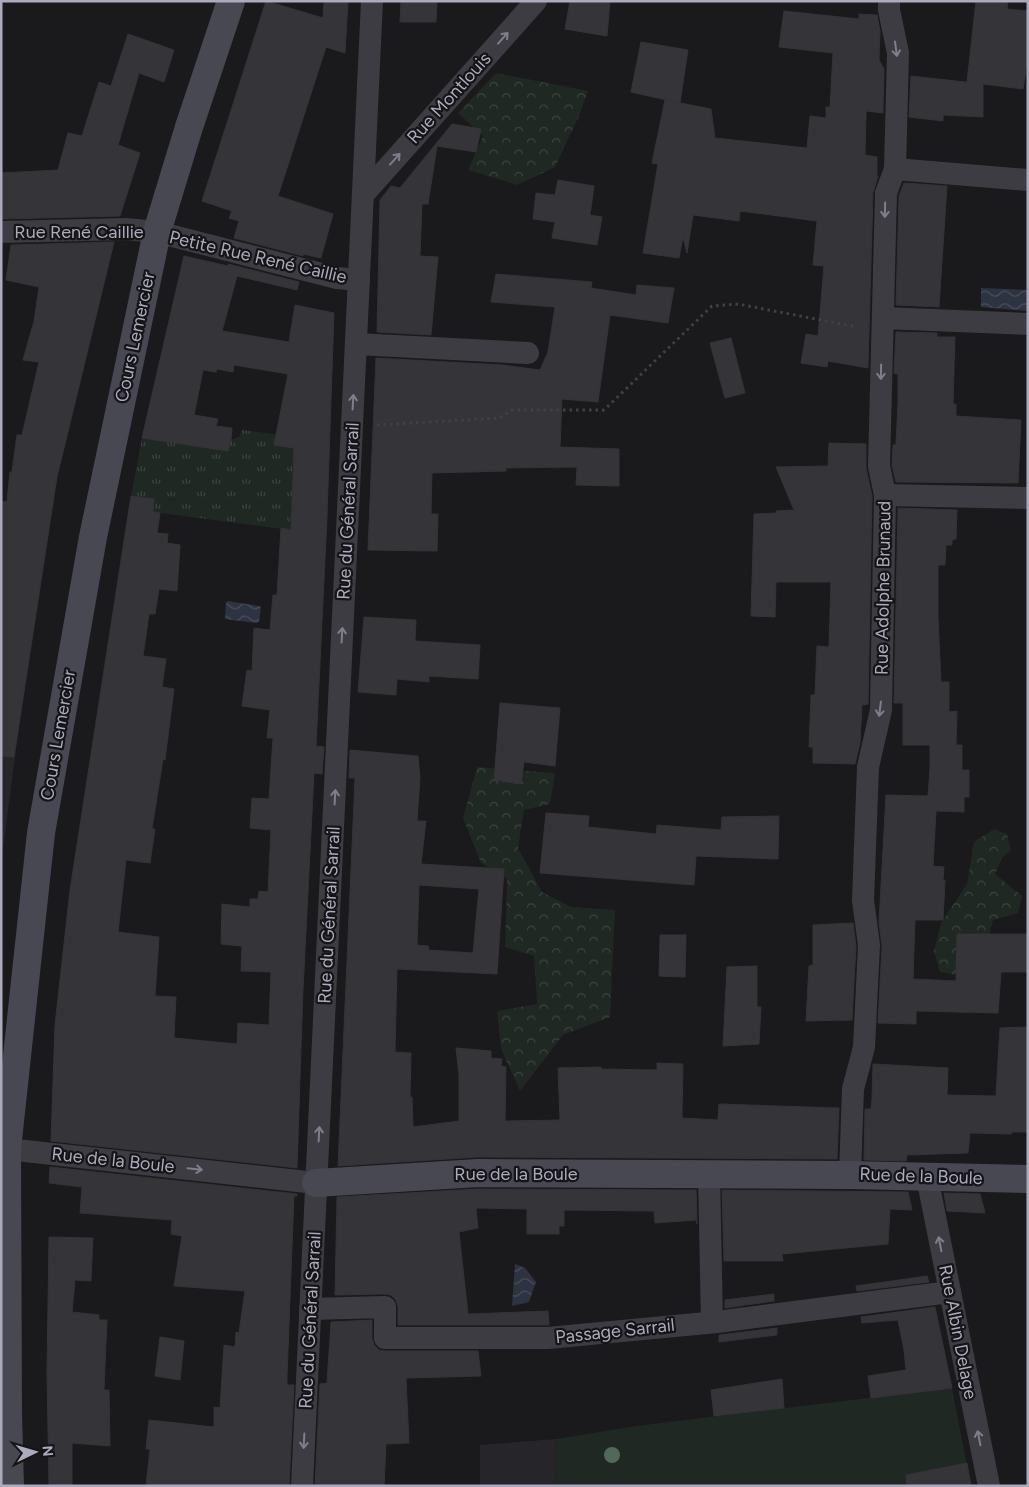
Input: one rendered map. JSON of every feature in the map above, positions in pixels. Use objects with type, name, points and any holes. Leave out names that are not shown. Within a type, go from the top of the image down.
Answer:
[{"type":"main road","name":"Cours Lemercier","points":[[10,1486],[4,1148],[41,833],[93,538],[156,232],[231,1]]},
{"type":"main road","name":"Rue de la Boule","points":[[316,1183],[478,1173],[850,1174],[1028,1179]]},
{"type":"street","name":"Rue du Général Sarrail","points":[[302,1486],[372,1]]},
{"type":"street","name":"Rue Montlouis","points":[[363,195],[536,1]]},
{"type":"street","name":"Rue Adolphe Brunaud","points":[[850,1174],[853,1089],[864,1047],[869,945],[862,900],[868,767],[881,710],[886,495],[879,466],[886,193],[895,168],[898,53],[889,10],[889,1]]},
{"type":"street","points":[[895,168],[1028,180]]},
{"type":"street","name":"Rue René Caillie","points":[[1,232],[126,229],[156,232]]},
{"type":"street","name":"Petite Rue René Caillie","points":[[156,232],[337,278],[359,280]]},
{"type":"street","points":[[883,325],[1028,324]]},
{"type":"street","points":[[356,344],[528,353]]},
{"type":"street","points":[[886,495],[1028,498]]},
{"type":"street","name":"Rue de la Boule","points":[[4,1148],[316,1183]]},
{"type":"street","points":[[708,1174],[712,1322]]},
{"type":"street","name":"Rue Albin Delage","points":[[927,1177],[988,1486]]},
{"type":"street","name":"Passage Sarrail","points":[[310,1309],[385,1307],[385,1338],[548,1338],[712,1322],[950,1292]]},
{"type":"path","points":[[352,426],[499,418],[512,410],[604,410],[712,306],[738,304],[883,325]]},
{"type":"shaded area","points":[[1,732],[18,733],[3,850],[1,850]]},
{"type":"shaded area","points":[[556,1439],[555,1486],[480,1486],[480,1445]]},
{"type":"green space","points":[[496,73],[588,91],[579,116],[555,167],[517,185],[468,170],[483,136],[458,113]]},
{"type":"green space","points":[[242,430],[295,437],[292,503],[327,506],[326,526],[313,533],[153,512],[154,499],[131,496],[142,438],[205,447],[207,436],[231,440],[239,437]]},
{"type":"green space","points":[[477,767],[555,773],[550,804],[524,810],[518,848],[542,892],[571,907],[615,910],[610,1017],[563,1035],[520,1091],[501,1049],[497,1011],[537,1004],[534,956],[505,947],[507,879],[481,863],[463,818]]},
{"type":"green space","points":[[994,829],[1007,834],[1011,850],[1003,857],[995,874],[1022,896],[1018,913],[993,920],[983,959],[972,978],[940,972],[934,951],[941,923],[967,884],[974,842]]},
{"type":"green space","points":[[952,1388],[971,1486],[555,1486],[556,1439],[636,1426]]},
{"type":"water","points":[[981,288],[1027,290],[1027,311],[981,307]]},
{"type":"water","points":[[226,602],[261,607],[259,622],[225,619]]},
{"type":"water","points":[[515,1264],[525,1268],[536,1282],[529,1302],[512,1306]]},
{"type":"building","points":[[266,1],[323,18],[324,1],[348,1],[345,53],[326,47],[278,196],[333,214],[321,258],[303,254],[303,256],[234,238],[239,221],[229,218],[232,211],[202,201]]},
{"type":"building","points":[[401,1],[437,1],[436,22],[400,22]]},
{"type":"building","points":[[570,1],[610,1],[607,36],[565,29]]},
{"type":"building","points":[[976,1],[1008,1],[1007,9],[1028,11],[1028,57],[1023,89],[967,82]]},
{"type":"building","points":[[784,11],[859,19],[859,14],[877,15],[880,31],[879,60],[884,69],[883,113],[866,111],[865,155],[877,157],[878,176],[873,193],[868,368],[828,361],[827,367],[801,363],[806,334],[818,336],[824,266],[813,265],[817,221],[740,211],[739,221],[693,215],[687,253],[683,237],[679,258],[643,253],[658,164],[652,163],[665,100],[711,109],[715,138],[807,148],[810,116],[826,118],[826,107],[830,107],[833,53],[779,47]]},
{"type":"building","points":[[128,34],[174,50],[164,82],[139,73],[118,145],[140,153],[120,216],[1,219],[1,173],[58,170],[68,133],[82,136],[99,82],[111,86]]},
{"type":"building","points":[[641,42],[688,50],[680,103],[631,92]]},
{"type":"building","points":[[911,76],[983,84],[983,117],[943,115],[943,121],[909,117]]},
{"type":"building","points":[[452,124],[481,129],[476,152],[437,146],[428,204],[422,204],[420,256],[438,257],[431,335],[377,332],[380,200],[391,186],[400,188]]},
{"type":"building","points":[[558,180],[594,186],[590,215],[602,217],[597,245],[552,238],[555,222],[533,219],[536,193],[555,195]]},
{"type":"building","points":[[904,183],[947,186],[939,307],[896,305],[899,196]]},
{"type":"building","points":[[114,242],[57,477],[14,757],[1,756],[1,501],[7,502],[17,435],[22,435],[39,362],[23,360],[34,321],[39,287],[6,280],[11,245]]},
{"type":"building","points":[[184,256],[228,266],[228,264],[299,282],[297,290],[237,276],[222,331],[289,342],[295,305],[334,313],[316,746],[324,747],[322,774],[314,773],[303,990],[297,1168],[51,1141],[55,1025],[70,890],[131,496],[154,499],[153,512],[160,513],[157,533],[168,534],[167,543],[180,545],[177,591],[159,589],[155,614],[149,614],[143,656],[166,659],[162,687],[174,689],[165,760],[163,759],[152,829],[155,829],[150,863],[126,860],[118,932],[159,937],[155,996],[176,997],[174,1038],[237,1044],[238,1023],[269,1025],[271,972],[241,971],[242,946],[221,944],[222,904],[250,907],[250,899],[258,899],[259,891],[268,892],[271,830],[250,828],[252,798],[269,799],[273,738],[267,738],[270,710],[242,706],[247,670],[252,671],[254,628],[270,630],[273,595],[277,595],[281,528],[291,530],[294,448],[274,445],[288,374],[234,365],[233,372],[217,369],[216,372],[203,370],[194,415],[218,419],[216,426],[232,428],[228,451],[142,438]]},
{"type":"building","points":[[496,274],[592,282],[591,288],[636,295],[637,285],[674,288],[668,323],[610,315],[598,402],[562,399],[560,447],[619,449],[619,486],[576,485],[577,467],[506,468],[506,471],[432,473],[431,514],[438,514],[437,551],[368,550],[376,358],[502,365],[540,370],[548,352],[555,307],[491,302]]},
{"type":"building","points":[[896,332],[937,333],[937,337],[955,337],[953,404],[956,404],[956,416],[1021,420],[1018,483],[896,482],[892,465],[893,445],[896,445],[898,403],[898,374],[894,373]]},
{"type":"building","points":[[731,338],[745,393],[725,398],[710,343]]},
{"type":"building","points":[[829,443],[866,444],[866,468],[872,496],[868,704],[862,705],[860,743],[855,764],[813,763],[813,747],[809,747],[811,695],[815,695],[817,646],[829,647],[831,582],[776,582],[775,617],[751,616],[754,514],[794,510],[776,467],[828,466]]},
{"type":"building","points":[[898,508],[957,510],[956,539],[952,540],[952,545],[946,545],[945,565],[938,565],[938,618],[941,682],[949,682],[949,712],[957,711],[956,745],[962,745],[962,770],[969,770],[969,797],[964,797],[964,812],[936,811],[933,866],[944,867],[943,920],[915,920],[913,979],[956,981],[957,934],[1028,934],[1028,972],[1001,972],[998,1013],[916,1011],[916,1024],[878,1023],[882,946],[879,922],[886,795],[928,796],[930,769],[930,745],[903,745],[903,703],[894,703]]},
{"type":"building","points":[[364,617],[416,620],[415,641],[480,645],[478,679],[429,676],[429,682],[397,679],[396,695],[358,692]]},
{"type":"building","points":[[500,703],[560,708],[555,766],[524,762],[521,784],[494,780]]},
{"type":"building","points":[[350,750],[418,756],[420,778],[417,821],[426,821],[421,864],[504,869],[497,974],[397,969],[395,1052],[411,1053],[410,1097],[412,1097],[413,1127],[459,1121],[459,1075],[456,1048],[491,1051],[491,1058],[502,1059],[501,1066],[506,1067],[505,1121],[560,1120],[558,1068],[601,1067],[601,1069],[657,1070],[657,1063],[683,1064],[682,1118],[718,1120],[719,1104],[839,1108],[837,1159],[478,1157],[338,1166],[355,778],[349,778]],"holes":[[[419,885],[479,889],[473,953],[429,950],[428,946],[417,945]]]},
{"type":"building","points":[[546,813],[589,816],[588,827],[656,834],[657,825],[721,830],[722,817],[779,816],[778,859],[696,856],[694,885],[540,873]]},
{"type":"building","points":[[853,923],[856,946],[852,1020],[806,1021],[809,966],[813,965],[813,925]]},
{"type":"building","points":[[660,935],[686,935],[685,977],[659,976]]},
{"type":"building","points":[[757,966],[757,1007],[761,1007],[759,1044],[723,1046],[727,967]]},
{"type":"building","points":[[1028,1027],[1028,1132],[1012,1132],[1011,1134],[970,1133],[968,1153],[907,1155],[906,1161],[864,1160],[865,1109],[871,1109],[873,1064],[948,1068],[947,1095],[996,1096],[1000,1028]]},
{"type":"building","points":[[50,1167],[297,1194],[297,1196],[294,1196],[287,1376],[287,1385],[294,1385],[289,1486],[146,1486],[150,1449],[146,1449],[149,1420],[214,1427],[214,1407],[220,1408],[224,1345],[235,1347],[236,1332],[239,1333],[245,1291],[174,1286],[182,1236],[171,1234],[172,1220],[80,1213],[82,1187],[49,1183]]},
{"type":"building","points":[[478,1189],[696,1190],[697,1220],[655,1223],[654,1211],[564,1210],[564,1226],[559,1226],[559,1234],[527,1234],[527,1209],[476,1208],[478,1228],[459,1232],[468,1314],[548,1311],[549,1325],[398,1325],[398,1307],[396,1300],[391,1295],[335,1295],[337,1197]]},
{"type":"building","points":[[722,1190],[908,1192],[912,1210],[890,1209],[888,1244],[782,1254],[783,1261],[724,1261]]},
{"type":"building","points":[[944,1193],[980,1194],[985,1213],[947,1211]]},
{"type":"building","points":[[49,1237],[93,1238],[91,1281],[75,1280],[72,1312],[99,1315],[99,1320],[107,1320],[104,1390],[109,1390],[110,1446],[72,1443],[72,1486],[49,1486],[47,1371]]},
{"type":"building","points":[[927,1276],[929,1282],[857,1291],[856,1286]]},
{"type":"building","points":[[774,1294],[774,1301],[725,1308],[725,1300]]},
{"type":"building","points":[[935,1307],[952,1388],[871,1398],[868,1376],[906,1370],[904,1350],[898,1320],[862,1323],[861,1317]]},
{"type":"building","points":[[372,1320],[372,1338],[374,1345],[379,1350],[478,1351],[481,1376],[406,1378],[409,1443],[386,1444],[384,1486],[315,1486],[320,1384],[327,1383],[331,1322]]},
{"type":"building","points":[[777,1328],[777,1335],[719,1342],[719,1335]]},
{"type":"building","points":[[160,1337],[184,1341],[180,1380],[155,1376]]},
{"type":"building","points":[[782,1379],[784,1408],[714,1416],[711,1390]]},
{"type":"building","points":[[967,1463],[971,1486],[907,1486],[906,1475]]}]
